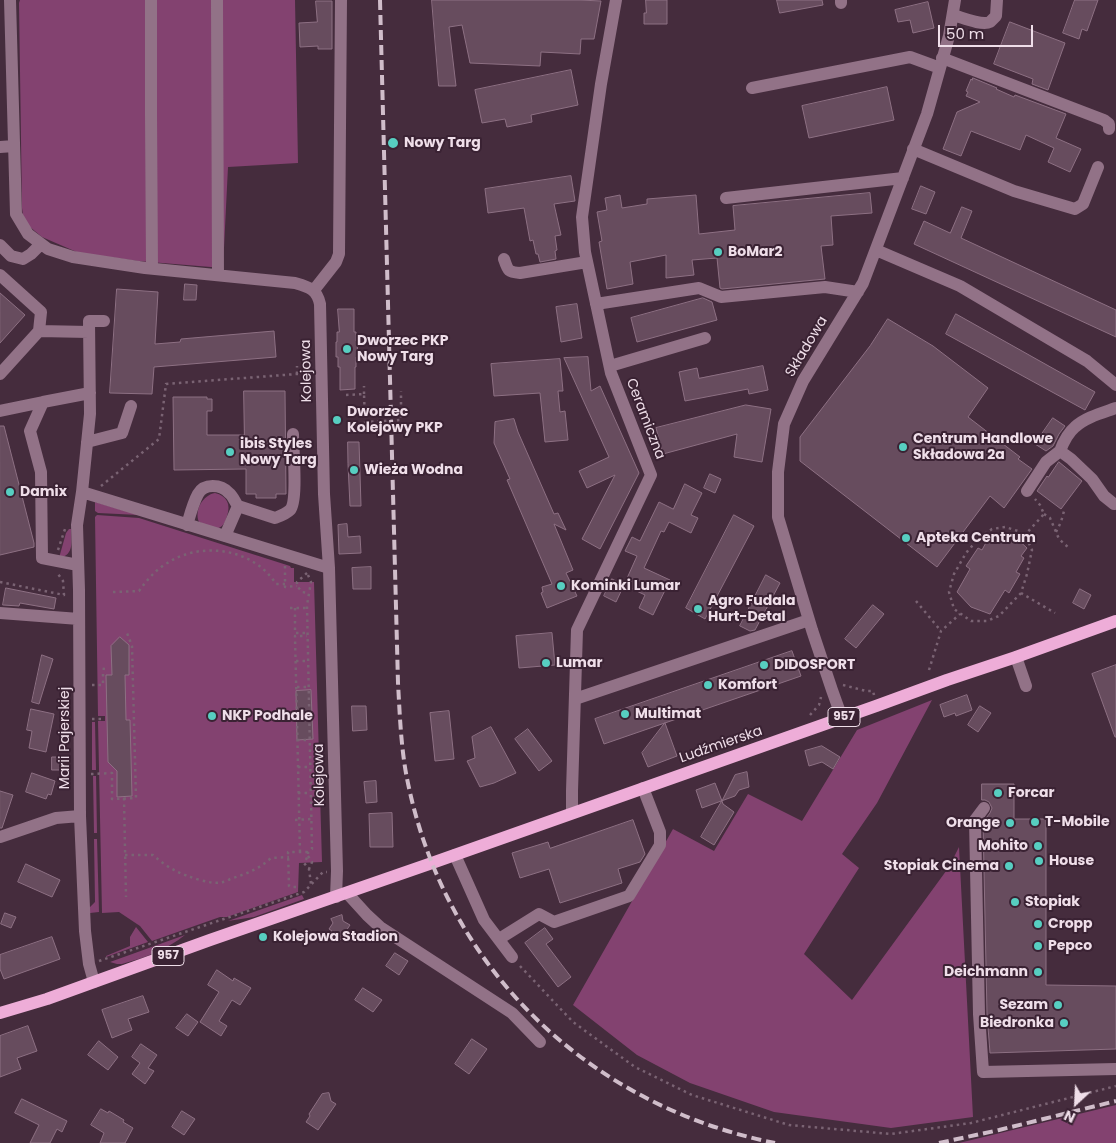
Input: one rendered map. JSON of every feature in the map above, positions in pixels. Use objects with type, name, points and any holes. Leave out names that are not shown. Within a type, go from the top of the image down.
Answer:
[{"type":"main road","name":"Ludźmierska","points":[[341,895],[1116,621]]},
{"type":"main road","name":"957","points":[[0,1014],[46,1000],[210,940],[341,895]]},
{"type":"street","points":[[10,0],[5,26],[14,146],[16,214],[28,234],[48,249],[73,257],[152,268],[295,283],[314,290],[340,254],[341,0]]},
{"type":"street","points":[[151,0],[152,268]]},
{"type":"street","points":[[217,0],[218,275]]},
{"type":"street","name":"Ceramiczna","points":[[572,813],[577,630],[651,475],[610,366],[585,252],[582,217],[601,84],[616,0]]},
{"type":"street","name":"Składowa","points":[[842,718],[809,620],[778,517],[778,472],[784,424],[802,381],[863,284],[927,114],[949,36],[955,0]]},
{"type":"street","points":[[953,15],[979,23],[991,22],[996,16],[997,0]]},
{"type":"street","points":[[752,88],[910,57],[941,63],[1104,120],[1109,124],[1108,129]]},
{"type":"street","points":[[0,147],[14,146]]},
{"type":"street","points":[[914,149],[1014,191],[1075,209],[1083,204],[1098,167]]},
{"type":"street","points":[[726,198],[903,178]]},
{"type":"street","points":[[0,244],[11,256],[23,259],[42,244]]},
{"type":"street","points":[[876,250],[960,286],[1088,361],[1116,385]]},
{"type":"street","points":[[504,260],[507,269],[511,272],[520,273],[587,262]]},
{"type":"street","points":[[0,276],[40,312],[39,330],[0,374]]},
{"type":"street","points":[[596,304],[700,288],[721,297],[825,287],[858,292]]},
{"type":"street","name":"Kolejowa","points":[[314,290],[319,296],[320,304],[324,494],[329,568],[337,871],[341,895]]},
{"type":"street","points":[[39,330],[89,332],[89,321],[104,321]]},
{"type":"street","name":"Marii Pajerskiej","points":[[89,332],[90,414],[77,525],[80,619],[80,816],[85,931],[89,964],[94,982]]},
{"type":"street","points":[[610,366],[705,338]]},
{"type":"street","points":[[0,411],[90,393]]},
{"type":"street","points":[[43,402],[30,431],[41,472],[42,558],[78,565]]},
{"type":"street","points":[[87,442],[122,434],[131,406]]},
{"type":"street","points":[[1027,490],[1046,462],[1060,451],[1074,427],[1092,416],[1116,408]]},
{"type":"street","points":[[187,525],[198,493],[204,488],[212,486],[219,487],[228,492],[238,506],[276,518],[289,511],[293,505],[294,487],[293,434]]},
{"type":"street","points":[[1060,451],[1092,479],[1104,496],[1114,504]]},
{"type":"street","points":[[82,492],[329,568]]},
{"type":"street","points":[[225,536],[238,506]]},
{"type":"street","points":[[0,613],[80,619]]},
{"type":"street","points":[[575,698],[809,620]]},
{"type":"street","points":[[1016,657],[1026,686]]},
{"type":"street","points":[[499,939],[539,914],[554,922],[629,896],[660,845],[660,832],[643,788]]},
{"type":"street","points":[[984,808],[975,820],[983,1072],[1116,1069]]},
{"type":"street","points":[[0,837],[56,818],[80,816]]},
{"type":"street","points":[[455,855],[484,920],[512,957]]},
{"type":"street","points":[[341,895],[380,927],[512,1013],[540,1042]]},
{"type":"path","points":[[296,374],[297,366]]},
{"type":"path","points":[[97,491],[159,439],[166,384],[296,374],[315,375]]},
{"type":"path","points":[[364,386],[365,422],[401,420],[401,390]]},
{"type":"path","points":[[346,395],[364,394]]},
{"type":"path","points":[[1027,490],[1040,504],[1044,514],[1050,518],[1059,539],[1070,549]]},
{"type":"path","points":[[1056,532],[1064,511]]},
{"type":"path","points":[[1024,536],[1044,514]]},
{"type":"path","points":[[0,582],[64,595],[63,581],[56,572],[55,567],[65,527]]},
{"type":"path","points":[[1005,527],[1018,531],[1024,536],[1032,550],[1021,593],[999,616],[987,621],[971,621],[954,609],[949,592],[954,574],[966,553],[979,538],[992,529],[1005,527]]},
{"type":"path","points":[[113,592],[139,591],[150,577],[167,562],[189,553],[205,551],[220,551],[241,556],[262,568],[273,578],[276,584],[285,584],[285,587],[297,586]]},
{"type":"path","points":[[285,584],[285,566],[289,567]]},
{"type":"path","points":[[297,586],[297,582],[307,573],[311,582],[307,608],[312,849],[304,862],[308,869],[311,884]]},
{"type":"path","points":[[297,586],[302,592],[308,593]]},
{"type":"path","points":[[1021,593],[1056,613]]},
{"type":"path","points":[[916,601],[941,630]]},
{"type":"path","points":[[290,608],[307,608]]},
{"type":"path","points":[[295,608],[295,634],[308,634]]},
{"type":"path","points":[[929,670],[941,630],[960,613]]},
{"type":"path","points":[[99,774],[112,774],[112,799],[136,798],[132,646],[126,634]]},
{"type":"path","points":[[300,852],[297,820],[298,767],[295,636],[308,634]]},
{"type":"path","points":[[296,661],[308,661]]},
{"type":"path","points":[[91,685],[103,685],[104,667]]},
{"type":"path","points":[[802,718],[811,714],[819,705],[820,697],[844,685],[873,691],[876,706]]},
{"type":"path","points":[[296,687],[308,687]]},
{"type":"path","points":[[293,714],[309,714]]},
{"type":"path","points":[[87,719],[105,719]]},
{"type":"path","points":[[297,740],[310,740]]},
{"type":"path","points":[[298,767],[310,767]]},
{"type":"path","points":[[298,793],[311,793]]},
{"type":"path","points":[[124,798],[126,897]]},
{"type":"path","points":[[297,820],[312,819]]},
{"type":"path","points":[[296,887],[290,886],[288,852],[308,854],[312,862],[308,869]]},
{"type":"path","points":[[125,855],[153,854],[165,865],[182,874],[216,883],[247,874],[271,858],[288,857]]},
{"type":"path","points":[[89,964],[304,892],[323,872],[337,871]]},
{"type":"path","points":[[512,957],[573,1022],[635,1067],[692,1095],[789,1125],[890,1134],[971,1123],[1116,1086]]},
{"type":"shaded area","points":[[20,0],[295,0],[298,163],[228,167],[223,268],[138,261],[79,253],[42,237],[24,222],[22,208]]},
{"type":"shaded area","points":[[215,493],[223,496],[228,504],[225,522],[217,529],[199,522],[198,517],[199,508],[203,500]]},
{"type":"shaded area","points":[[95,502],[139,515],[98,513],[95,511]]},
{"type":"shaded area","points":[[97,515],[139,518],[290,566],[294,568],[294,582],[314,582],[322,862],[299,863],[298,892],[152,941],[140,926],[119,912],[102,913],[98,721],[105,721],[105,716],[98,716],[95,517]]},
{"type":"shaded area","points":[[71,529],[70,551],[59,558],[66,533]]},
{"type":"shaded area","points":[[932,700],[877,803],[842,854],[859,868],[804,954],[852,1000],[949,867],[959,847],[973,1117],[891,1128],[774,1112],[690,1083],[637,1055],[573,1005],[673,829],[714,851],[748,794],[802,821],[857,730]]},
{"type":"shaded area","points":[[92,722],[95,722],[96,770],[92,770]]},
{"type":"shaded area","points":[[93,776],[96,776],[97,833],[94,833]]},
{"type":"shaded area","points":[[94,839],[97,839],[99,912],[90,913],[90,907],[95,902]]},
{"type":"shaded area","points":[[302,895],[304,899],[254,917],[228,921]]},
{"type":"shaded area","points":[[136,927],[148,942],[106,957],[130,946],[130,937]]},
{"type":"shaded area","points":[[185,935],[163,949],[139,959],[122,964],[110,962]]},
{"type":"shaded area","points":[[1116,1105],[1116,1143],[959,1143]]},
{"type":"building","points":[[432,0],[601,1],[594,39],[581,39],[580,54],[541,52],[540,66],[470,63],[462,25],[449,27],[456,86],[439,86]]},
{"type":"building","points":[[646,0],[667,0],[667,24],[644,24]]},
{"type":"building","points":[[777,0],[822,0],[823,5],[780,13]]},
{"type":"building","points":[[1075,0],[1098,0],[1087,31],[1082,29],[1079,39],[1063,33]]},
{"type":"building","points":[[316,1],[332,1],[332,49],[318,49],[318,46],[300,47],[299,23],[317,22]]},
{"type":"building","points":[[928,2],[934,28],[913,33],[910,20],[898,22],[895,10]]},
{"type":"building","points":[[1010,22],[1065,43],[1048,90],[1032,84],[1033,79],[994,64]]},
{"type":"building","points":[[571,70],[578,105],[531,115],[532,122],[507,127],[505,119],[482,123],[475,90]]},
{"type":"building","points":[[973,78],[1014,97],[1015,95],[1066,114],[1056,138],[1081,149],[1070,172],[1048,162],[1054,148],[1026,135],[1020,150],[971,131],[961,156],[943,149],[957,112],[980,102],[966,96],[968,92],[966,91]]},
{"type":"building","points":[[887,87],[894,120],[809,138],[802,106]]},
{"type":"building","points":[[571,176],[575,201],[554,204],[561,235],[555,236],[556,259],[540,262],[533,240],[530,241],[524,208],[488,213],[485,189]]},
{"type":"building","points":[[921,186],[935,192],[926,214],[912,209]]},
{"type":"building","points":[[870,193],[872,213],[831,216],[833,245],[821,246],[825,279],[722,289],[720,288],[717,258],[692,260],[694,275],[666,278],[666,255],[630,262],[633,284],[607,289],[599,242],[602,241],[597,212],[607,210],[605,198],[620,195],[622,208],[647,204],[647,199],[696,195],[699,234],[735,230],[733,206]]},
{"type":"building","points":[[962,207],[972,211],[961,238],[1116,310],[1116,337],[914,244],[924,221],[950,233]]},
{"type":"building","points":[[185,284],[197,285],[196,300],[184,300]]},
{"type":"building","points":[[117,289],[158,292],[155,344],[180,342],[181,339],[274,331],[276,357],[154,367],[152,394],[110,393]]},
{"type":"building","points":[[0,293],[25,315],[0,343]]},
{"type":"building","points":[[703,298],[712,302],[717,320],[637,342],[631,318]]},
{"type":"building","points":[[577,304],[582,338],[561,342],[556,307]]},
{"type":"building","name":"Dworzec PKP Nowy Targ","points":[[338,309],[354,309],[354,332],[356,332],[358,357],[356,357],[355,367],[355,389],[340,390],[340,367],[338,367],[338,357],[336,357],[337,332],[339,332]]},
{"type":"building","points":[[956,314],[1095,392],[1085,410],[946,334]]},
{"type":"building","name":"Centrum Handlowe Składowa 2a","points":[[888,319],[933,346],[988,388],[968,417],[1020,457],[1018,459],[1032,469],[1004,508],[990,496],[937,567],[800,461],[800,437],[870,346]]},
{"type":"building","points":[[588,357],[591,391],[600,386],[639,473],[600,549],[582,539],[615,475],[587,488],[579,471],[609,457],[564,358]]},
{"type":"building","points":[[560,359],[563,391],[558,391],[560,412],[565,411],[568,440],[545,442],[540,393],[494,396],[491,364]]},
{"type":"building","points":[[763,366],[768,390],[749,394],[748,389],[685,401],[679,372],[697,368],[699,378]]},
{"type":"building","name":"ibis Styles Nowy Targ","points":[[244,391],[285,391],[286,494],[276,494],[276,498],[256,498],[256,494],[246,494],[246,469],[174,470],[173,397],[207,397],[207,399],[212,399],[212,411],[207,411],[207,435],[244,435]]},
{"type":"building","points":[[746,405],[771,409],[762,462],[734,457],[737,434],[663,454],[656,428]]},
{"type":"building","points":[[1053,418],[1065,426],[1053,446],[1046,451],[1035,444]]},
{"type":"building","points":[[514,419],[554,514],[558,513],[566,530],[554,524],[573,570],[566,573],[577,596],[547,608],[541,593],[543,592],[542,587],[552,584],[507,480],[510,479],[494,443],[495,422]]},
{"type":"building","name":"Damix","points":[[0,426],[4,426],[34,547],[0,555]]},
{"type":"building","name":"Wieża Wodna","points":[[348,442],[359,442],[361,506],[350,506]]},
{"type":"building","points":[[1059,462],[1082,481],[1061,509],[1037,491]]},
{"type":"building","points":[[710,474],[721,479],[715,493],[704,488]]},
{"type":"building","points":[[685,484],[702,493],[691,515],[698,518],[691,533],[669,522],[664,532],[661,531],[644,568],[670,580],[653,615],[639,608],[645,595],[624,585],[637,556],[625,551],[632,537],[640,541],[659,502],[673,509]]},
{"type":"building","points":[[734,515],[754,526],[705,619],[686,608]]},
{"type":"building","points":[[347,524],[348,537],[360,536],[361,553],[339,554],[338,525]]},
{"type":"building","points":[[1002,532],[1015,537],[1027,548],[1021,556],[1024,558],[1016,572],[1020,574],[1009,593],[1005,590],[990,614],[971,607],[957,592],[970,569],[966,566],[978,548],[982,550],[989,537],[996,541]]},
{"type":"building","points":[[371,567],[371,589],[353,589],[352,568]]},
{"type":"building","points":[[766,575],[780,583],[755,630],[750,631],[740,626]]},
{"type":"building","points":[[612,579],[624,585],[616,602],[604,596]]},
{"type":"building","points":[[6,588],[56,598],[54,609],[20,603],[19,606],[3,605]]},
{"type":"building","points":[[1080,589],[1091,595],[1084,609],[1073,603]]},
{"type":"building","points":[[873,605],[884,614],[856,648],[845,639]]},
{"type":"building","points":[[552,633],[555,665],[519,668],[516,636]]},
{"type":"building","points":[[120,637],[129,645],[129,675],[125,675],[126,720],[130,720],[132,796],[117,797],[117,771],[108,762],[106,675],[112,675],[111,646]]},
{"type":"building","points":[[792,651],[801,676],[604,744],[595,719]]},
{"type":"building","points":[[42,655],[53,659],[39,704],[32,702]]},
{"type":"building","points":[[1116,665],[1116,737],[1115,737],[1092,674]]},
{"type":"building","points":[[311,690],[313,739],[297,740],[296,691]]},
{"type":"building","points":[[967,695],[972,710],[956,716],[955,713],[944,717],[940,705]]},
{"type":"building","points":[[352,706],[366,706],[367,730],[353,731]]},
{"type":"building","points":[[980,706],[991,713],[978,732],[968,725]]},
{"type":"building","points":[[31,709],[54,714],[46,752],[29,748],[32,731],[27,730]]},
{"type":"building","points":[[449,711],[454,759],[435,761],[430,713]]},
{"type":"building","points":[[665,723],[677,756],[648,767],[642,753]]},
{"type":"building","points":[[491,727],[516,773],[480,787],[467,761],[475,758],[472,737]]},
{"type":"building","points":[[528,729],[552,761],[539,771],[515,739]]},
{"type":"building","points":[[822,746],[840,757],[833,769],[822,762],[809,766],[805,751]]},
{"type":"building","points":[[52,757],[64,757],[64,770],[52,770]]},
{"type":"building","points":[[747,772],[749,787],[739,790],[735,796],[722,801],[735,775]]},
{"type":"building","points":[[32,773],[55,781],[51,795],[48,794],[46,799],[26,792]]},
{"type":"building","points":[[376,781],[377,802],[366,803],[364,782]]},
{"type":"building","points":[[715,783],[722,801],[702,808],[696,790]]},
{"type":"building","name":"Stopiak","points":[[982,784],[1014,784],[1014,819],[1046,819],[1046,985],[1116,986],[1116,1049],[990,1053],[987,1014],[983,822],[992,808],[989,802],[982,800]]},
{"type":"building","points":[[0,791],[13,795],[2,828],[0,828]]},
{"type":"building","points":[[722,801],[723,804],[734,812],[714,845],[701,837]]},
{"type":"building","points":[[392,813],[393,847],[370,847],[369,814]]},
{"type":"building","points":[[633,820],[645,854],[640,862],[618,869],[622,883],[560,903],[549,869],[520,878],[512,853],[548,842],[550,848]]},
{"type":"building","points":[[26,864],[60,880],[52,897],[18,882]]},
{"type":"building","points":[[5,913],[16,917],[11,928],[1,924]]},
{"type":"building","points":[[342,915],[343,921],[350,925],[340,940],[330,934],[332,931],[329,929],[333,923],[331,919]]},
{"type":"building","points":[[545,928],[553,939],[546,944],[571,977],[558,987],[525,943]]},
{"type":"building","points":[[52,937],[60,959],[4,979],[0,969],[0,955]]},
{"type":"building","points":[[395,953],[408,961],[399,975],[386,966]]},
{"type":"building","points":[[217,970],[233,981],[234,978],[251,988],[240,1005],[232,1000],[219,1021],[227,1026],[221,1036],[200,1022],[219,992],[208,985]]},
{"type":"building","points":[[363,988],[382,1000],[373,1012],[355,1000]]},
{"type":"building","points":[[143,996],[149,1012],[128,1019],[132,1030],[112,1038],[102,1010]]},
{"type":"building","points":[[187,1014],[198,1022],[188,1036],[176,1028]]},
{"type":"building","points":[[28,1026],[37,1051],[17,1058],[21,1069],[0,1077],[0,1036]]},
{"type":"building","points":[[472,1039],[487,1049],[469,1074],[455,1064]]},
{"type":"building","points":[[99,1041],[118,1057],[108,1070],[88,1055]]},
{"type":"building","points":[[141,1044],[157,1055],[148,1068],[154,1071],[145,1084],[132,1074],[140,1063],[132,1057]]},
{"type":"building","points":[[329,1093],[331,1101],[336,1104],[318,1130],[306,1122],[322,1094]]},
{"type":"building","points":[[22,1099],[67,1121],[62,1132],[57,1129],[50,1143],[30,1143],[39,1125],[15,1113]]},
{"type":"building","points":[[101,1109],[108,1113],[109,1111],[133,1128],[125,1143],[100,1143],[104,1133],[91,1125]]},
{"type":"building","points":[[182,1111],[195,1119],[184,1135],[172,1127]]},
{"type":"railway","points":[[380,0],[399,709],[406,775],[429,855],[457,916],[494,971],[538,1021],[589,1063],[646,1098],[708,1125],[775,1143]]},
{"type":"railway","points":[[939,1143],[1116,1101]]},
{"type":"place","name":"Nowy Targ","points":[[393,143]]},
{"type":"place","name":"BoMar2","points":[[718,252]]},
{"type":"place","name":"Dworzec PKP Nowy Targ","points":[[347,349]]},
{"type":"place","name":"Dworzec Kolejowy PKP","points":[[337,420]]},
{"type":"place","name":"Centrum Handlowe Składowa 2a","points":[[903,447]]},
{"type":"place","name":"ibis Styles Nowy Targ","points":[[230,452]]},
{"type":"place","name":"Wieża Wodna","points":[[354,470]]},
{"type":"place","name":"Damix","points":[[10,492]]},
{"type":"place","name":"Apteka Centrum","points":[[906,538]]},
{"type":"place","name":"Kominki Lumar","points":[[561,586]]},
{"type":"place","name":"Agro Fudala Hurt-Detal","points":[[698,609]]},
{"type":"place","name":"Lumar","points":[[546,663]]},
{"type":"place","name":"DIDOSPORT","points":[[764,665]]},
{"type":"place","name":"Komfort","points":[[708,685]]},
{"type":"place","name":"Multimat","points":[[625,714]]},
{"type":"place","name":"NKP Podhale","points":[[212,716]]},
{"type":"place","name":"Forcar","points":[[998,793]]},
{"type":"place","name":"T-Mobile","points":[[1035,822]]},
{"type":"place","name":"Orange","points":[[1010,823]]},
{"type":"place","name":"Mohito","points":[[1038,846]]},
{"type":"place","name":"House","points":[[1039,861]]},
{"type":"place","name":"Stopiak Cinema","points":[[1009,866]]},
{"type":"place","name":"Stopiak","points":[[1015,902]]},
{"type":"place","name":"Cropp","points":[[1038,924]]},
{"type":"place","name":"Kolejowa Stadion","points":[[263,937]]},
{"type":"place","name":"Pepco","points":[[1038,946]]},
{"type":"place","name":"Deichmann","points":[[1038,972]]},
{"type":"place","name":"Sezam","points":[[1058,1005]]},
{"type":"place","name":"Biedronka","points":[[1064,1023]]}]
